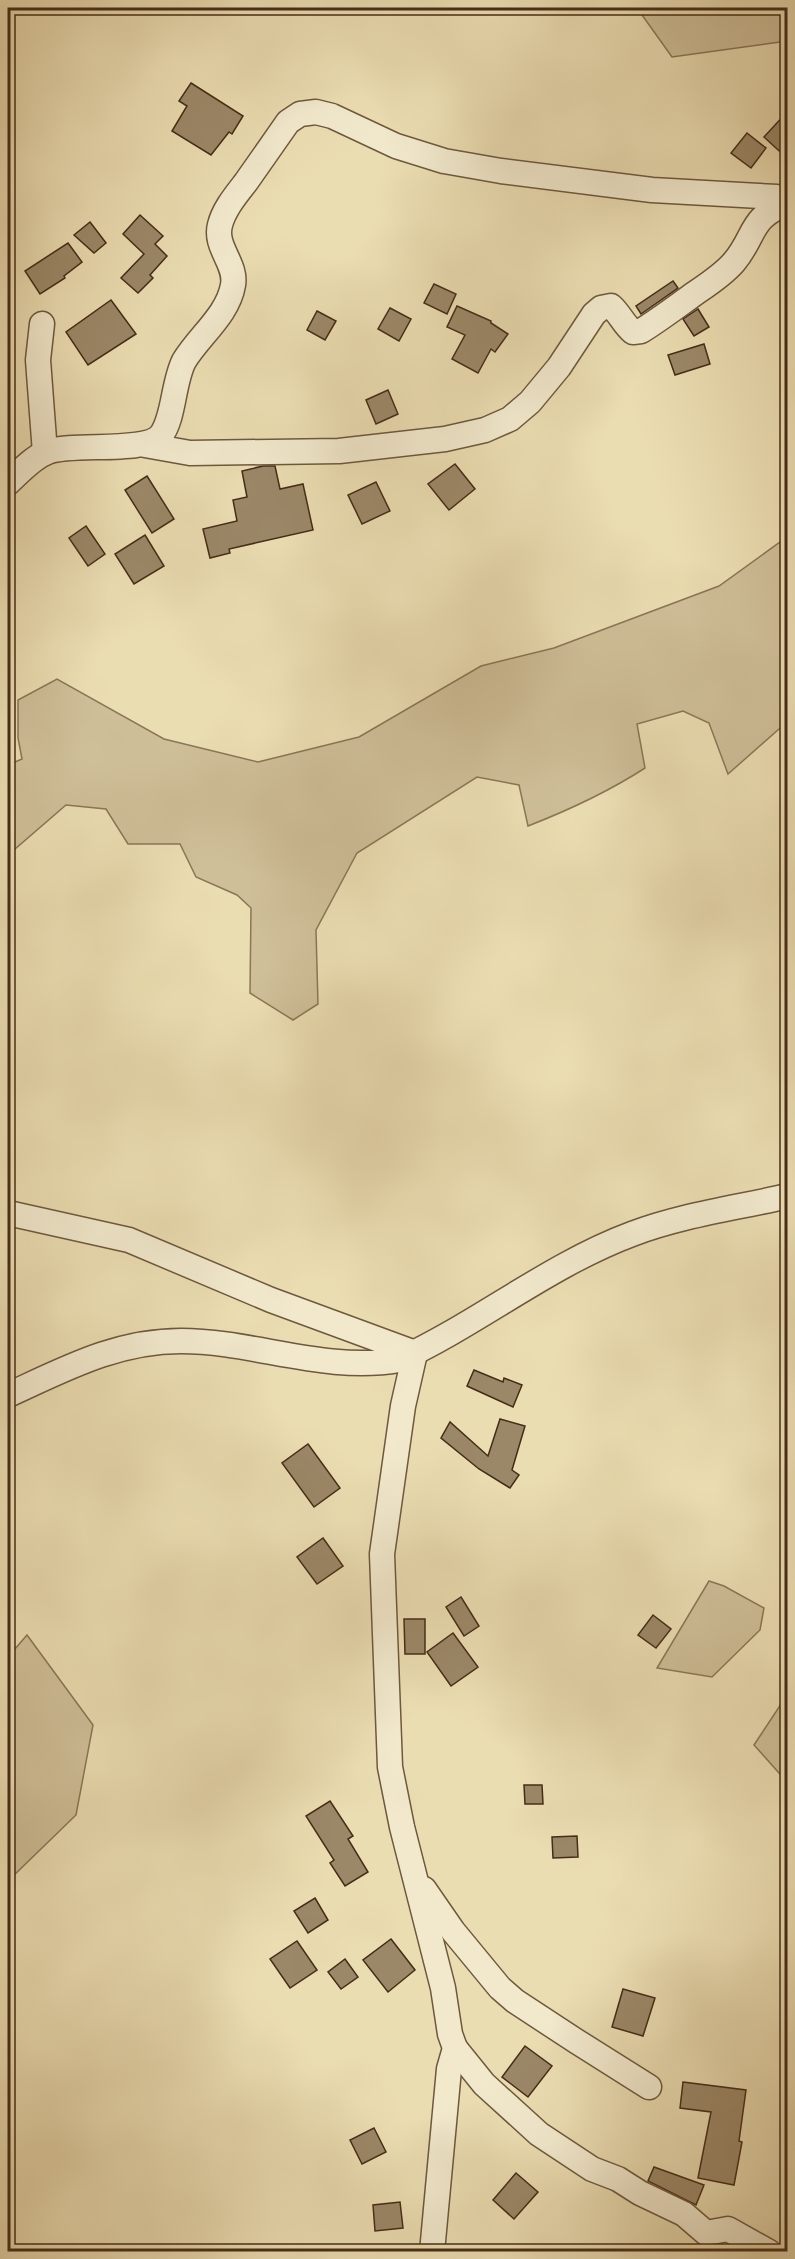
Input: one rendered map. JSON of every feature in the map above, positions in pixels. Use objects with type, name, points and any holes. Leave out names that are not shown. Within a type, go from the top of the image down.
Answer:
[{"type":"street","points":[[145,445],[161,435],[166,426],[175,384],[183,363],[232,293],[234,282],[232,270],[220,246],[219,236],[220,225],[229,205],[288,122],[300,114],[316,112],[332,116],[396,146],[444,161],[501,171],[652,190],[777,197],[788,202]]},
{"type":"street","points":[[8,483],[28,464],[45,453],[62,448],[145,445],[190,453],[339,451],[445,439],[485,430],[510,419],[530,402],[559,367],[594,314],[601,308],[611,306],[628,328],[633,332],[641,331],[718,277],[733,263],[753,227],[764,215],[788,202]]},
{"type":"street","points":[[42,324],[38,360],[45,453]]},
{"type":"street","points":[[8,1395],[104,1353],[156,1342],[210,1343],[366,1364],[399,1360],[590,1252],[632,1234],[679,1218],[788,1196]]},
{"type":"street","points":[[8,1213],[129,1240],[271,1300],[415,1353]]},
{"type":"street","points":[[415,1353],[403,1406],[382,1554],[390,1767],[402,1827],[443,1988],[450,2034],[455,2048],[484,2084],[539,2133],[592,2169],[618,2179],[640,2193],[684,2214],[706,2234],[728,2229],[769,2252]]},
{"type":"street","points":[[416,1878],[453,1931],[500,1988],[559,2030],[649,2087]]},
{"type":"street","points":[[432,2252],[449,2069],[455,2048]]},
{"type":"shaded area","points":[[637,8],[787,8],[787,41],[672,57]]},
{"type":"shaded area","points":[[787,537],[787,722],[728,774],[709,723],[683,711],[637,724],[645,768],[588,800],[528,826],[519,785],[477,777],[357,853],[316,930],[318,1004],[293,1020],[250,993],[251,908],[237,895],[196,877],[180,844],[128,844],[106,809],[66,805],[15,849],[8,850],[8,765],[22,759],[18,738],[18,700],[57,679],[164,739],[258,762],[359,737],[481,666],[554,648],[719,586]]},
{"type":"shaded area","points":[[709,1581],[724,1586],[764,1608],[760,1630],[712,1677],[657,1668]]},
{"type":"shaded area","points":[[27,1635],[93,1725],[76,1815],[8,1881],[8,1657]]},
{"type":"shaded area","points":[[787,1695],[787,1782],[754,1745]]},
{"type":"building","points":[[191,83],[243,116],[232,134],[229,132],[211,155],[172,131],[187,106],[179,101]]},
{"type":"building","points":[[788,111],[788,159],[764,137]]},
{"type":"building","points":[[747,133],[766,148],[751,168],[731,153]]},
{"type":"building","points":[[140,215],[163,236],[155,244],[167,256],[150,275],[153,278],[138,293],[121,278],[144,254],[123,234]]},
{"type":"building","points":[[90,222],[106,243],[94,253],[74,235]]},
{"type":"building","points":[[68,243],[82,262],[64,276],[65,278],[40,294],[25,271]]},
{"type":"building","points":[[673,281],[678,288],[641,314],[636,306]]},
{"type":"building","points":[[434,284],[456,294],[447,314],[424,303]]},
{"type":"building","points":[[111,300],[136,334],[88,365],[66,332]]},
{"type":"building","points":[[457,306],[491,321],[508,334],[495,352],[491,349],[478,373],[452,359],[465,335],[447,327]]},
{"type":"building","points":[[390,308],[411,319],[399,341],[378,329]]},
{"type":"building","points":[[698,309],[709,327],[694,336],[683,319]]},
{"type":"building","points":[[317,311],[336,321],[325,340],[307,330]]},
{"type":"building","points":[[704,344],[710,364],[675,375],[668,355]]},
{"type":"building","points":[[388,390],[398,414],[376,424],[366,400]]},
{"type":"building","points":[[455,464],[475,489],[449,510],[428,484]]},
{"type":"building","points":[[275,466],[280,489],[303,484],[313,530],[229,549],[230,553],[210,558],[203,529],[237,521],[233,500],[247,497],[242,471]]},
{"type":"building","points":[[147,476],[174,519],[152,533],[125,490]]},
{"type":"building","points":[[376,482],[390,511],[362,524],[348,495]]},
{"type":"building","points":[[86,526],[105,554],[88,566],[69,538]]},
{"type":"building","points":[[145,535],[164,566],[134,584],[115,554]]},
{"type":"building","points":[[474,1370],[503,1382],[504,1378],[522,1385],[513,1407],[467,1386]]},
{"type":"building","points":[[500,1419],[525,1426],[512,1470],[519,1475],[510,1488],[479,1469],[441,1438],[450,1422],[488,1456]]},
{"type":"building","points":[[308,1444],[340,1488],[314,1507],[282,1463]]},
{"type":"building","points":[[323,1538],[343,1566],[317,1584],[297,1557]]},
{"type":"building","points":[[461,1597],[479,1626],[464,1636],[446,1607]]},
{"type":"building","points":[[653,1615],[671,1629],[656,1648],[638,1635]]},
{"type":"building","points":[[404,1619],[425,1619],[425,1654],[405,1654]]},
{"type":"building","points":[[453,1633],[478,1667],[451,1686],[427,1652]]},
{"type":"building","points":[[524,1785],[542,1785],[543,1804],[525,1804]]},
{"type":"building","points":[[330,1801],[353,1836],[348,1839],[368,1872],[345,1886],[330,1863],[334,1860],[306,1816]]},
{"type":"building","points":[[577,1836],[578,1857],[553,1858],[552,1837]]},
{"type":"building","points":[[315,1898],[328,1920],[308,1933],[294,1911]]},
{"type":"building","points":[[391,1939],[415,1970],[388,1992],[363,1960]]},
{"type":"building","points":[[297,1941],[317,1970],[290,1988],[270,1959]]},
{"type":"building","points":[[345,1959],[358,1977],[341,1989],[328,1972]]},
{"type":"building","points":[[623,1989],[655,1998],[643,2036],[612,2027]]},
{"type":"building","points":[[525,2046],[552,2066],[528,2097],[502,2077]]},
{"type":"building","points":[[683,2082],[746,2090],[739,2141],[742,2142],[734,2185],[698,2178],[711,2112],[680,2108]]},
{"type":"building","points":[[374,2128],[386,2152],[362,2164],[350,2140]]},
{"type":"building","points":[[654,2167],[704,2185],[696,2205],[648,2181]]},
{"type":"building","points":[[516,2173],[538,2192],[514,2219],[493,2200]]},
{"type":"building","points":[[400,2202],[403,2228],[375,2231],[373,2205]]}]
